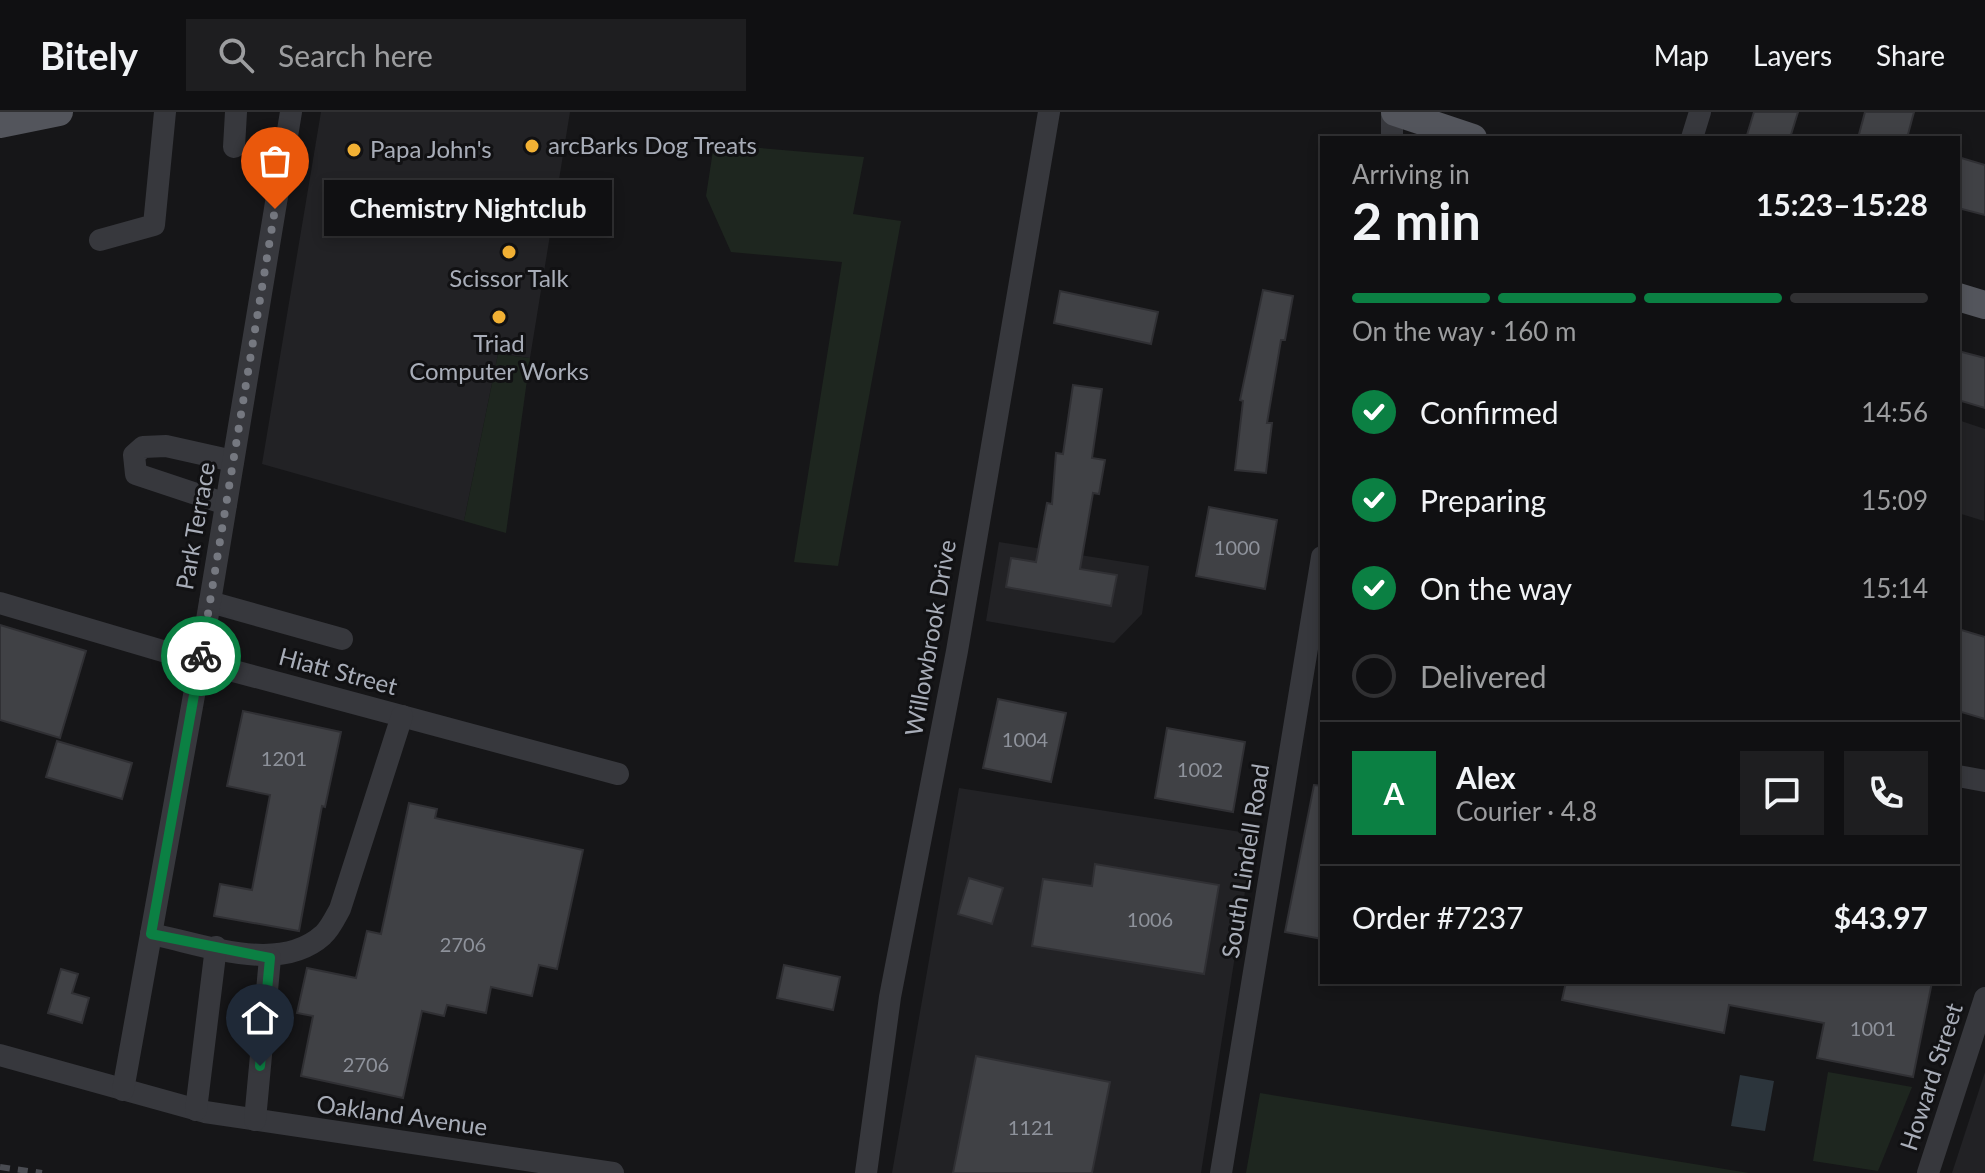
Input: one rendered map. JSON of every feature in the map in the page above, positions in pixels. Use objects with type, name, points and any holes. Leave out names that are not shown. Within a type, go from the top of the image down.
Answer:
[{"type":"main road","points":[[0,124],[59,112]]},
{"type":"main road","points":[[1393,112],[1467,136]]},
{"type":"main road","points":[[1960,298],[1985,305]]},
{"type":"street","points":[[100,240],[154,225],[165,112]]},
{"type":"street","points":[[234,147],[236,112]]},
{"type":"street","name":"Park Terrace","points":[[123,1090],[200,662],[291,112]]},
{"type":"street","name":"Willowbrook Drive","points":[[866,1173],[890,997],[957,651],[1049,112]]},
{"type":"street","points":[[1392,136],[1393,112]]},
{"type":"street","points":[[1693,136],[1700,112]]},
{"type":"street","points":[[226,504],[136,474],[134,455],[143,447],[166,446],[233,461]]},
{"type":"street","name":"South Lindell Road","points":[[1221,1173],[1313,670],[1320,582]]},
{"type":"street","points":[[210,602],[342,639]]},
{"type":"street","name":"Hiatt Street","points":[[0,603],[200,662],[618,774]]},
{"type":"street","points":[[151,934],[270,958],[292,953],[325,934],[340,909],[402,716]]},
{"type":"street","points":[[1960,776],[1985,781]]},
{"type":"street","points":[[196,1110],[216,947]]},
{"type":"street","points":[[255,1120],[270,958]]},
{"type":"street","name":"Howard Street","points":[[1928,1173],[1985,998]]},
{"type":"street","name":"Oakland Avenue","points":[[0,1055],[196,1110],[613,1173]]},
{"type":"shaded area","points":[[321,112],[570,112],[530,358],[498,354],[464,521],[262,464]]},
{"type":"shaded area","points":[[714,144],[864,157],[853,214],[901,221],[838,566],[794,562],[842,262],[731,252],[706,196]]},
{"type":"shaded area","points":[[498,354],[530,358],[506,533],[464,521]]},
{"type":"shaded area","points":[[1960,421],[1985,429],[1984,521],[1960,514]]},
{"type":"shaded area","points":[[999,542],[1149,566],[1142,614],[1114,643],[986,621]]},
{"type":"shaded area","points":[[959,788],[1254,834],[1201,1173],[892,1173]]},
{"type":"shaded area","points":[[1828,1072],[1912,1087],[1878,1171],[1813,1161]]},
{"type":"shaded area","points":[[1985,1072],[1985,1173],[1952,1173]]},
{"type":"shaded area","points":[[1740,1075],[1774,1081],[1765,1131],[1731,1126]]},
{"type":"shaded area","points":[[1260,1093],[1749,1173],[1246,1173]]},
{"type":"building","points":[[1754,112],[1798,112],[1791,136],[1747,135]]},
{"type":"building","points":[[1865,112],[1914,112],[1908,136],[1859,136]]},
{"type":"building","points":[[1960,158],[1985,165],[1985,215],[1960,209]]},
{"type":"building","points":[[1263,290],[1293,296],[1285,340],[1281,340],[1267,423],[1272,423],[1266,473],[1235,470],[1243,401],[1240,400]]},
{"type":"building","points":[[1060,291],[1158,312],[1151,344],[1054,323]]},
{"type":"building","points":[[1960,352],[1985,358],[1985,408],[1960,401]]},
{"type":"building","points":[[1073,385],[1102,389],[1092,458],[1105,460],[1099,494],[1093,493],[1080,569],[1117,575],[1111,606],[1006,587],[1011,558],[1036,562],[1047,503],[1052,504],[1056,453],[1063,454]]},
{"type":"building","points":[[1209,507],[1277,520],[1265,589],[1196,576]]},
{"type":"building","points":[[0,625],[86,651],[60,738],[0,720]]},
{"type":"building","points":[[1960,630],[1985,637],[1985,719],[1960,712]]},
{"type":"building","points":[[998,699],[1066,713],[1051,782],[983,768]]},
{"type":"building","points":[[243,711],[341,732],[325,807],[322,806],[299,931],[214,916],[220,884],[252,890],[270,795],[227,786]]},
{"type":"building","points":[[1167,728],[1245,742],[1233,812],[1155,798]]},
{"type":"building","points":[[57,741],[132,763],[122,799],[46,777]]},
{"type":"building","points":[[1314,785],[1320,786],[1320,939],[1285,932]]},
{"type":"building","points":[[409,803],[437,809],[435,818],[583,850],[557,969],[539,965],[532,996],[491,987],[486,1013],[447,1005],[444,1016],[422,1011],[403,1098],[301,1076],[313,1016],[297,1013],[307,968],[356,978],[367,931],[381,934]]},
{"type":"building","points":[[1095,864],[1219,885],[1204,974],[1032,946],[1043,879],[1092,886]]},
{"type":"building","points":[[969,878],[1003,888],[992,924],[958,914]]},
{"type":"building","points":[[784,965],[840,977],[833,1010],[777,998]]},
{"type":"building","points":[[61,969],[78,974],[72,993],[89,998],[82,1023],[48,1013]]},
{"type":"building","points":[[1566,984],[1932,984],[1913,1077],[1817,1058],[1824,1023],[1729,1005],[1724,1033],[1562,1000]]},
{"type":"building","points":[[976,1056],[1110,1082],[1092,1173],[953,1173]]},
{"type":"railway","points":[[0,1167],[42,1173]]},
{"type":"way so far","points":[[201,656],[275,209]]},
{"type":"place","name":"arcBarks Dog Treats","points":[[532,146]]},
{"type":"place","name":"Papa John's","points":[[354,150]]},
{"type":"place","name":"Chemistry Nightclub","points":[[275,209]]},
{"type":"place","name":"Scissor Talk","points":[[509,252]]},
{"type":"place","name":"Triad Computer Works","points":[[499,317]]},
{"type":"route","points":[[201,656],[151,934],[270,958],[260,1066]]}]
